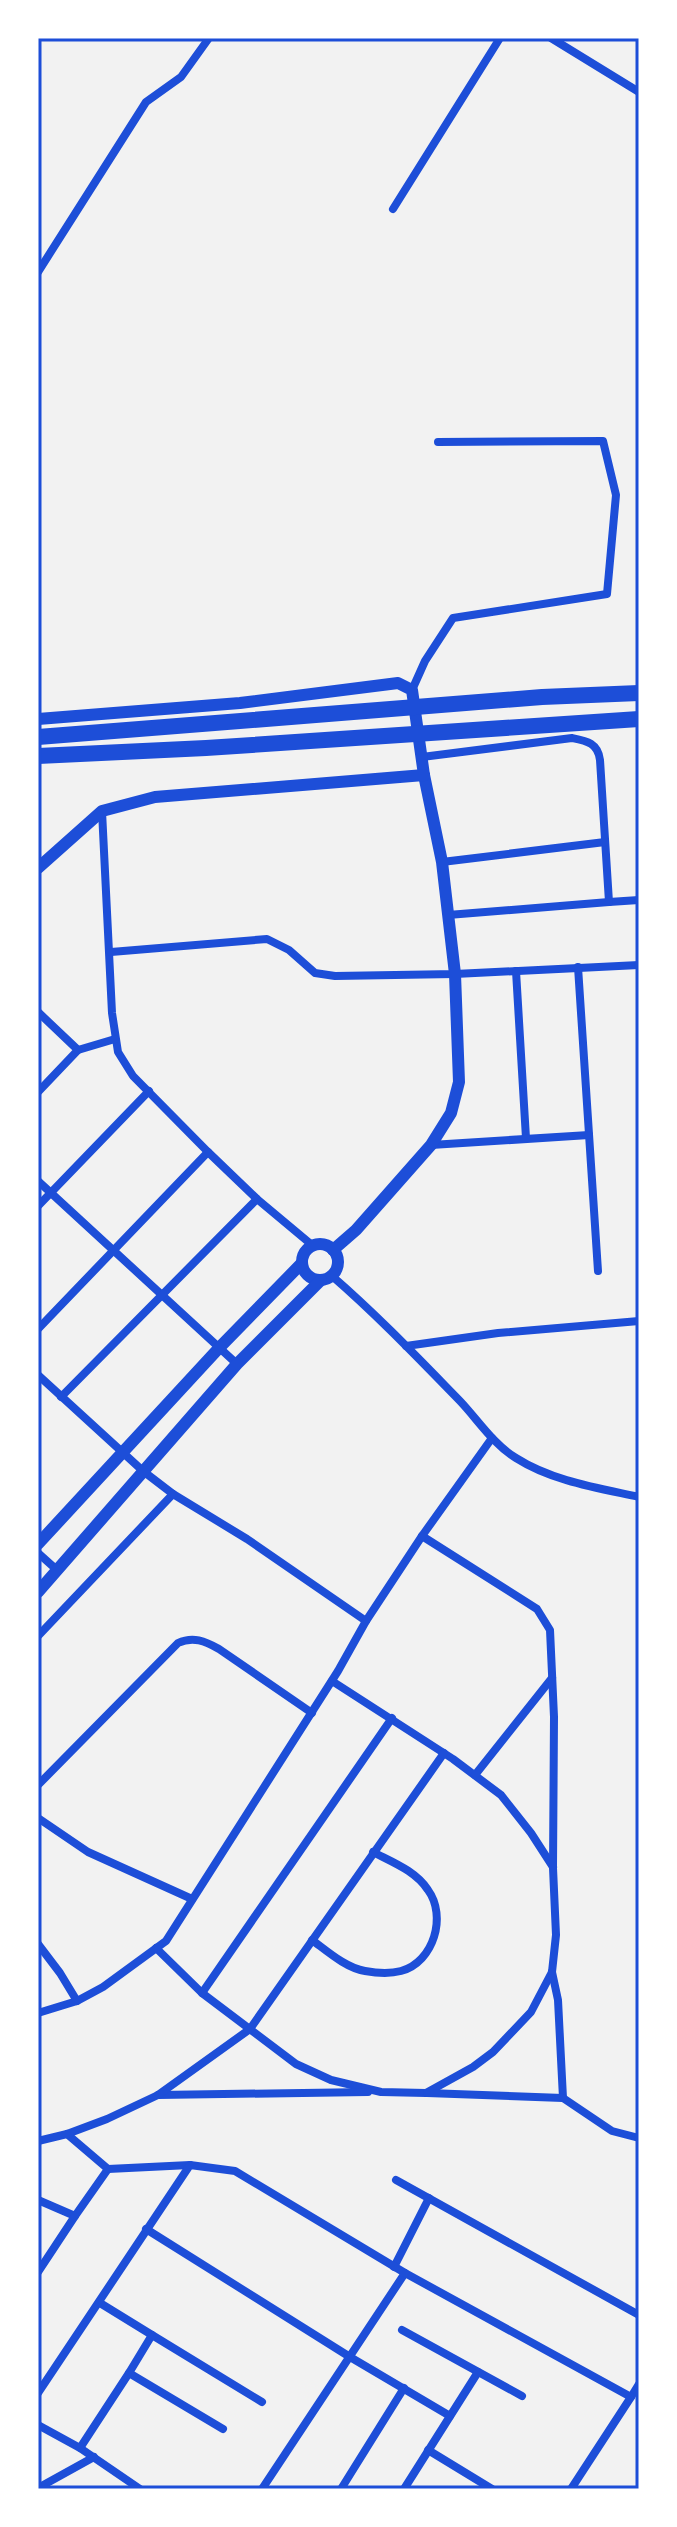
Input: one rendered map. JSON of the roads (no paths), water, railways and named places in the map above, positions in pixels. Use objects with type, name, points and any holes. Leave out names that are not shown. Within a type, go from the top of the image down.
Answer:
[{"type":"main road","points":[[38,737],[522,698],[639,693]]},
{"type":"main road","points":[[38,756],[639,719]]},
{"type":"street","points":[[38,272],[146,102],[181,77],[209,38]]},
{"type":"street","points":[[393,209],[500,38]]},
{"type":"street","points":[[551,38],[639,92]]},
{"type":"street","points":[[333,1250],[356,1230],[431,1145],[451,1113],[459,1082],[455,974],[442,862],[424,775],[412,690],[425,661],[453,618],[607,594],[616,495],[603,441],[438,442]]},
{"type":"street","points":[[38,719],[240,703],[398,683],[412,690]]},
{"type":"street","points":[[422,757],[572,738],[586,741],[599,751],[609,902]]},
{"type":"street","points":[[38,868],[102,811],[155,797],[424,775]]},
{"type":"street","points":[[102,811],[115,1039],[124,1062],[208,1152],[312,1245]]},
{"type":"street","points":[[442,862],[605,842]]},
{"type":"street","points":[[448,915],[639,900]]},
{"type":"street","points":[[111,952],[267,939],[289,950],[315,973],[326,975],[455,974],[639,965]]},
{"type":"street","points":[[578,967],[598,1271]]},
{"type":"street","points":[[516,971],[526,1138]]},
{"type":"street","points":[[38,1012],[78,1050]]},
{"type":"street","points":[[38,1092],[78,1050],[115,1039]]},
{"type":"street","points":[[38,1206],[149,1091]]},
{"type":"street","points":[[431,1145],[589,1135]]},
{"type":"street","points":[[38,1329],[208,1152]]},
{"type":"street","points":[[38,1181],[237,1364]]},
{"type":"street","points":[[61,1397],[257,1199]]},
{"type":"street","points":[[38,1544],[301,1264],[304,1252],[312,1245],[324,1244],[333,1250],[337,1266],[237,1364],[38,1592]]},
{"type":"street","points":[[301,1264],[306,1274],[326,1278],[406,1346],[502,1448],[530,1466],[580,1484],[639,1497]]},
{"type":"street","points":[[406,1346],[498,1333],[639,1321]]},
{"type":"street","points":[[38,1375],[143,1471],[173,1494],[247,1539],[366,1621]]},
{"type":"street","points":[[38,2013],[77,2001],[103,1987],[166,1941],[332,1681],[366,1621],[492,1438]]},
{"type":"street","points":[[38,1636],[173,1494]]},
{"type":"street","points":[[422,1536],[537,1609],[550,1630],[556,1935],[552,1972],[558,2000],[563,2098]]},
{"type":"street","points":[[38,1553],[57,1570]]},
{"type":"street","points":[[38,1785],[178,1643],[187,1639],[208,1643],[219,1649],[312,1713]]},
{"type":"street","points":[[475,1775],[553,1678]]},
{"type":"street","points":[[332,1681],[444,1753],[501,1795],[553,1868]]},
{"type":"street","points":[[202,1993],[392,1718]]},
{"type":"street","points":[[38,2141],[67,2134],[158,2095],[250,2029],[444,1753]]},
{"type":"street","points":[[38,1818],[88,1852],[192,1899]]},
{"type":"street","points":[[312,1940],[360,1971],[382,1973],[402,1971],[415,1965],[430,1949],[436,1930],[437,1909],[428,1889],[408,1870],[373,1852]]},
{"type":"street","points":[[38,1944],[77,2001]]},
{"type":"street","points":[[156,1948],[202,1993],[296,2064],[331,2080],[381,2092]]},
{"type":"street","points":[[426,2093],[493,2052],[531,2012],[552,1972]]},
{"type":"street","points":[[158,2095],[381,2092],[563,2098],[612,2131],[639,2138]]},
{"type":"street","points":[[67,2134],[108,2169],[190,2165],[235,2171],[394,2267],[631,2397]]},
{"type":"street","points":[[38,2393],[190,2165]]},
{"type":"street","points":[[38,2272],[108,2169]]},
{"type":"street","points":[[396,2180],[639,2315]]},
{"type":"street","points":[[394,2267],[429,2198]]},
{"type":"street","points":[[38,2200],[75,2216]]},
{"type":"street","points":[[146,2229],[450,2416]]},
{"type":"street","points":[[262,2489],[405,2273]]},
{"type":"street","points":[[100,2303],[262,2402]]},
{"type":"street","points":[[402,2330],[522,2396]]},
{"type":"street","points":[[80,2448],[152,2335]]},
{"type":"street","points":[[404,2489],[478,2372]]},
{"type":"street","points":[[129,2373],[223,2429]]},
{"type":"street","points":[[571,2489],[639,2384]]},
{"type":"street","points":[[341,2489],[404,2388]]},
{"type":"street","points":[[38,2425],[80,2448],[140,2489]]},
{"type":"street","points":[[428,2450],[492,2489]]},
{"type":"street","points":[[38,2488],[94,2457]]}]
